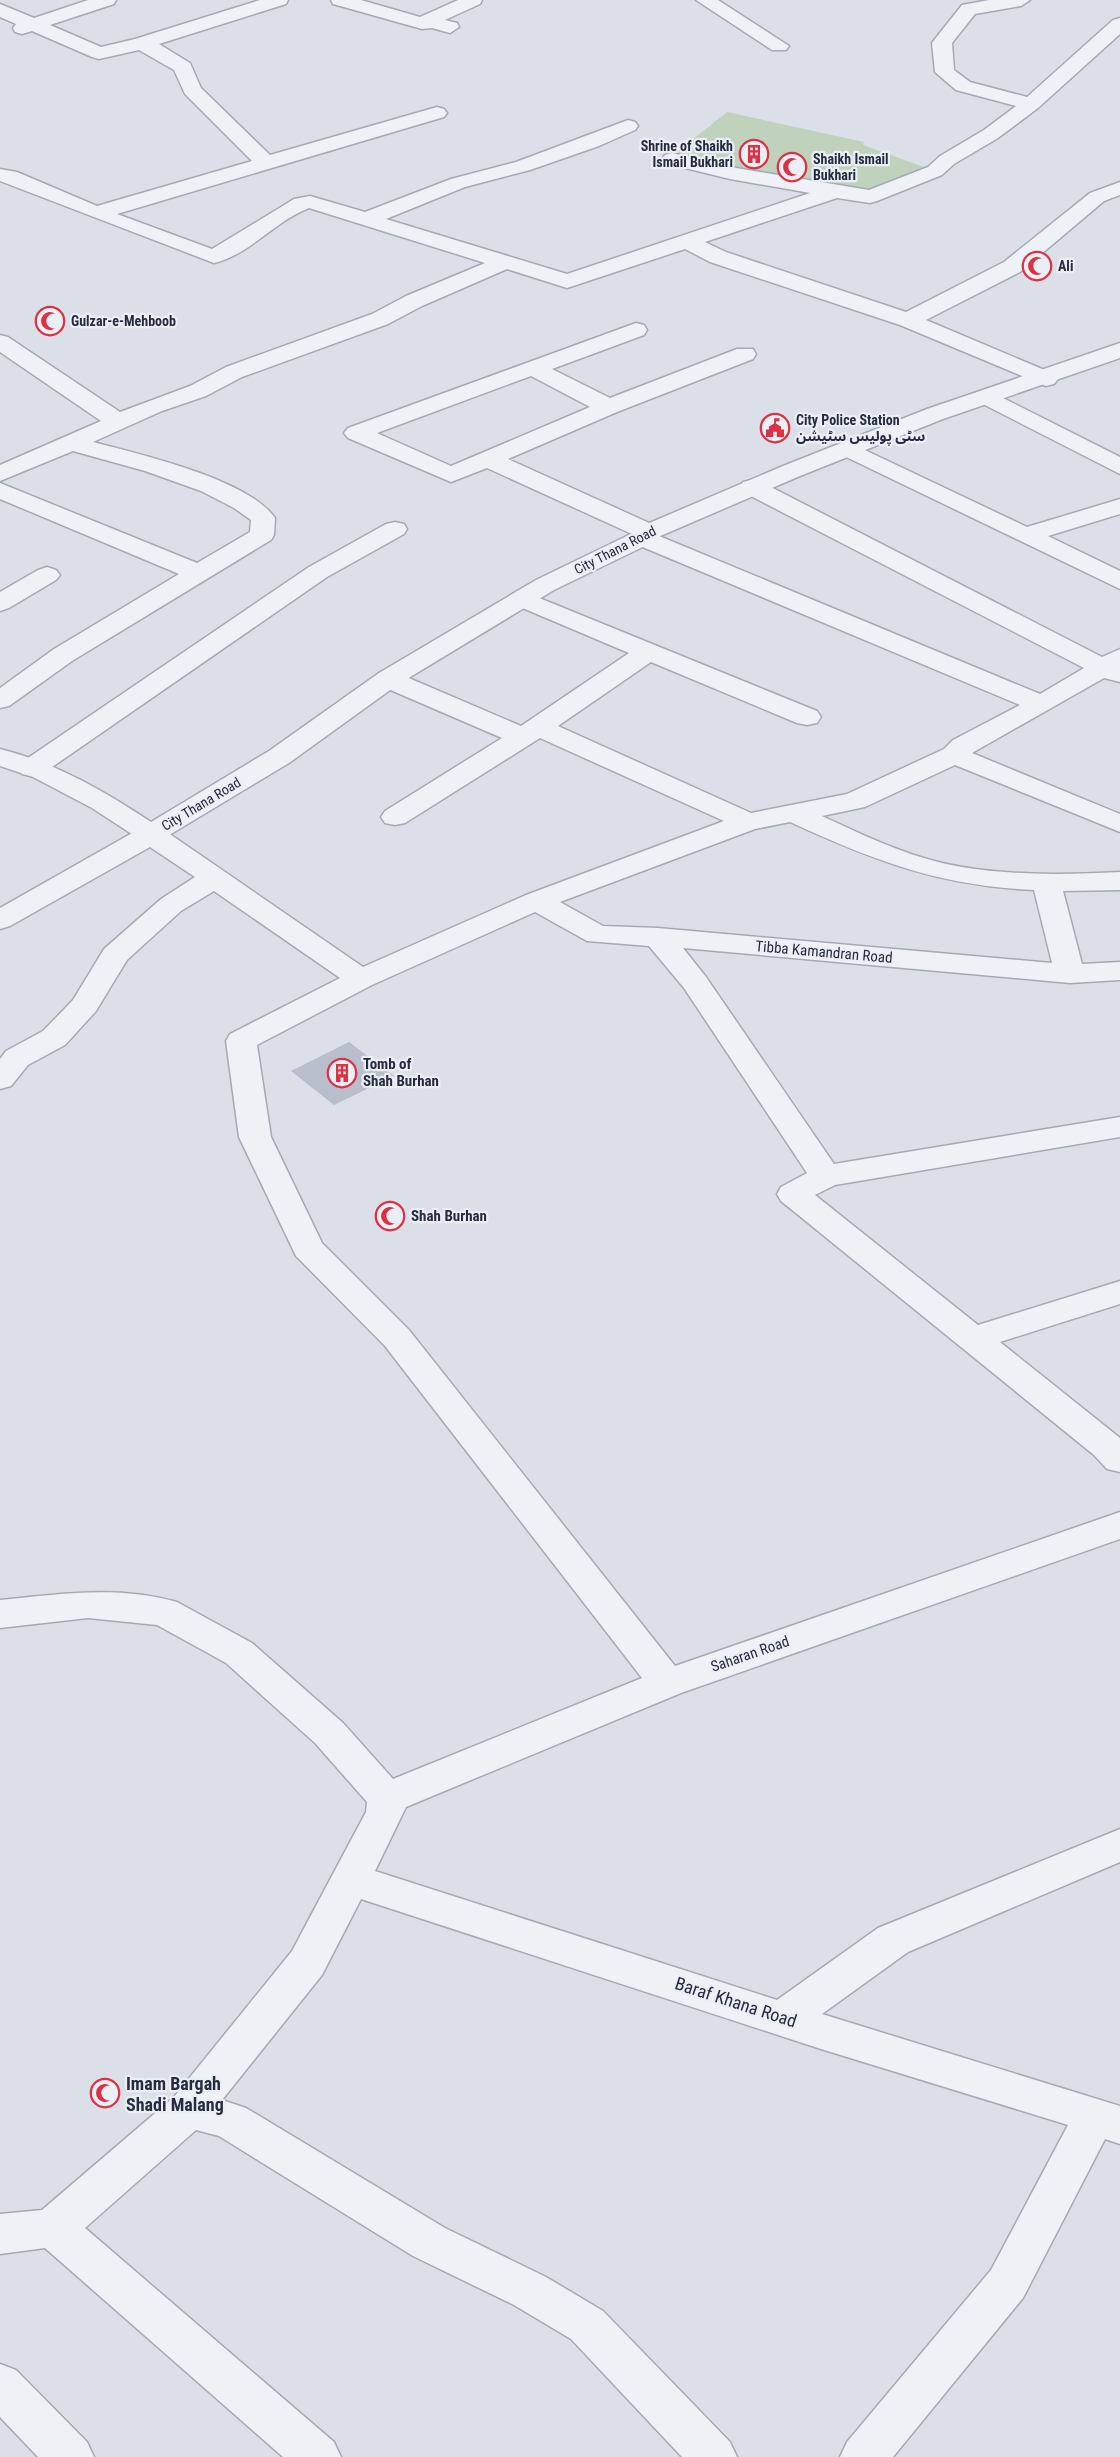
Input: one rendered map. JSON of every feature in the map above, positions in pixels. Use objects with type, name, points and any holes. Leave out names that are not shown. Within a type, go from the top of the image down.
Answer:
[{"type":"street","points":[[0,35],[107,0]]},
{"type":"street","points":[[0,10],[30,25],[99,53],[140,44],[279,0]]},
{"type":"street","points":[[340,0],[423,23],[433,22],[450,27]]},
{"type":"street","points":[[423,23],[473,0]]},
{"type":"street","points":[[705,0],[779,46]]},
{"type":"street","points":[[1021,0],[969,9],[942,43],[945,72],[963,86],[1031,104]]},
{"type":"street","points":[[672,159],[730,172],[870,196],[905,185],[935,171],[947,160],[991,134],[1031,104],[1120,24]]},
{"type":"street","points":[[140,44],[183,67],[192,90],[267,164]]},
{"type":"street","points":[[1093,48],[1120,53]]},
{"type":"street","points":[[96,213],[436,113]]},
{"type":"street","points":[[369,218],[458,183],[523,166],[592,142],[628,126]]},
{"type":"street","points":[[0,175],[10,176],[96,213],[214,257],[304,202],[369,218],[503,263],[567,281],[839,190]]},
{"type":"street","points":[[908,320],[1012,267],[1097,197],[1120,188]]},
{"type":"street","points":[[689,242],[718,257],[908,320],[1046,378]]},
{"type":"street","points":[[0,474],[119,422],[198,392],[234,372],[380,319],[414,301],[503,263]]},
{"type":"street","points":[[636,330],[356,433],[451,475],[609,408],[745,354]]},
{"type":"street","points":[[0,342],[119,422]]},
{"type":"street","name":"City Thana Road","points":[[0,920],[99,866],[279,757],[388,679],[545,585],[646,535],[752,488],[937,413],[1046,378],[1120,350]]},
{"type":"street","points":[[532,368],[609,408]]},
{"type":"street","points":[[987,397],[1120,467]]},
{"type":"street","points":[[0,700],[63,655],[262,535],[263,518],[243,503],[210,486],[71,443]]},
{"type":"street","points":[[849,449],[1120,581]]},
{"type":"street","points":[[487,459],[646,535],[1042,704]]},
{"type":"street","points":[[752,488],[1114,667]]},
{"type":"street","points":[[0,490],[199,573]]},
{"type":"street","points":[[1026,534],[1120,506]]},
{"type":"street","points":[[32,768],[318,572],[395,528]]},
{"type":"street","points":[[0,603],[47,575]]},
{"type":"street","points":[[522,599],[807,717]]},
{"type":"street","points":[[395,817],[649,651]]},
{"type":"street","points":[[667,1683],[397,1338],[308,1248],[255,1137],[241,1041],[361,979],[536,901],[748,822],[855,801],[954,755],[963,746],[1114,667]]},
{"type":"street","points":[[388,679],[529,731],[748,822]]},
{"type":"street","points":[[954,755],[1120,824]]},
{"type":"street","points":[[0,757],[43,771],[102,802],[361,979]]},
{"type":"street","points":[[795,814],[868,847],[920,866],[986,878],[1120,881]]},
{"type":"street","points":[[0,1079],[17,1058],[54,1038],[85,1005],[115,955],[171,905],[214,878]]},
{"type":"street","points":[[1046,880],[1070,974]]},
{"type":"street","name":"Tibba Kamandran Road","points":[[536,901],[597,935],[658,938],[1070,974],[1120,970]]},
{"type":"street","points":[[658,938],[695,983],[826,1176]]},
{"type":"street","points":[[1120,1127],[826,1176],[793,1194],[975,1338],[1107,1446],[1120,1460]]},
{"type":"street","points":[[975,1338],[1120,1292]]},
{"type":"street","name":"Saharan Road","points":[[387,1798],[667,1683],[1120,1524]]},
{"type":"street","points":[[0,1614],[88,1604],[164,1612],[239,1653],[329,1733],[387,1798],[386,1812],[307,1963],[189,2110],[53,2228],[0,2234]]},
{"type":"street","points":[[785,2017],[892,1940],[1117,1849]]},
{"type":"street","name":"Baraf Khana Road","points":[[352,1880],[1107,2120]]},
{"type":"street","points":[[189,2110],[231,2121],[429,2242],[530,2291],[587,2325],[713,2457]]},
{"type":"street","points":[[864,2457],[1007,2284],[1107,2120]]},
{"type":"street","points":[[53,2228],[317,2457]]},
{"type":"street","points":[[0,2385],[70,2457]]},
{"type":"green space","points":[[727,112],[864,142],[863,145],[935,171],[870,197],[730,173],[677,152]]},
{"type":"building","name":"Tomb of Shah Burhan","points":[[349,1042],[394,1076],[334,1105],[291,1071]]},
{"type":"place","name":"Shrine of Shaikh Ismail Bukhari","points":[[754,154]]},
{"type":"place","name":"Shaikh Ismail Bukhari","points":[[792,167]]},
{"type":"place","name":"Ali","points":[[1037,266]]},
{"type":"place","name":"Gulzar-e-Mehboob","points":[[50,321]]},
{"type":"place","name":"City Police Station سٹی پولیس سٹیشن","points":[[775,428]]},
{"type":"place","name":"Tomb of Shah Burhan","points":[[342,1073]]},
{"type":"place","name":"Shah Burhan","points":[[390,1216]]},
{"type":"place","name":"Imam Bargah Shadi Malang","points":[[105,2093]]}]
